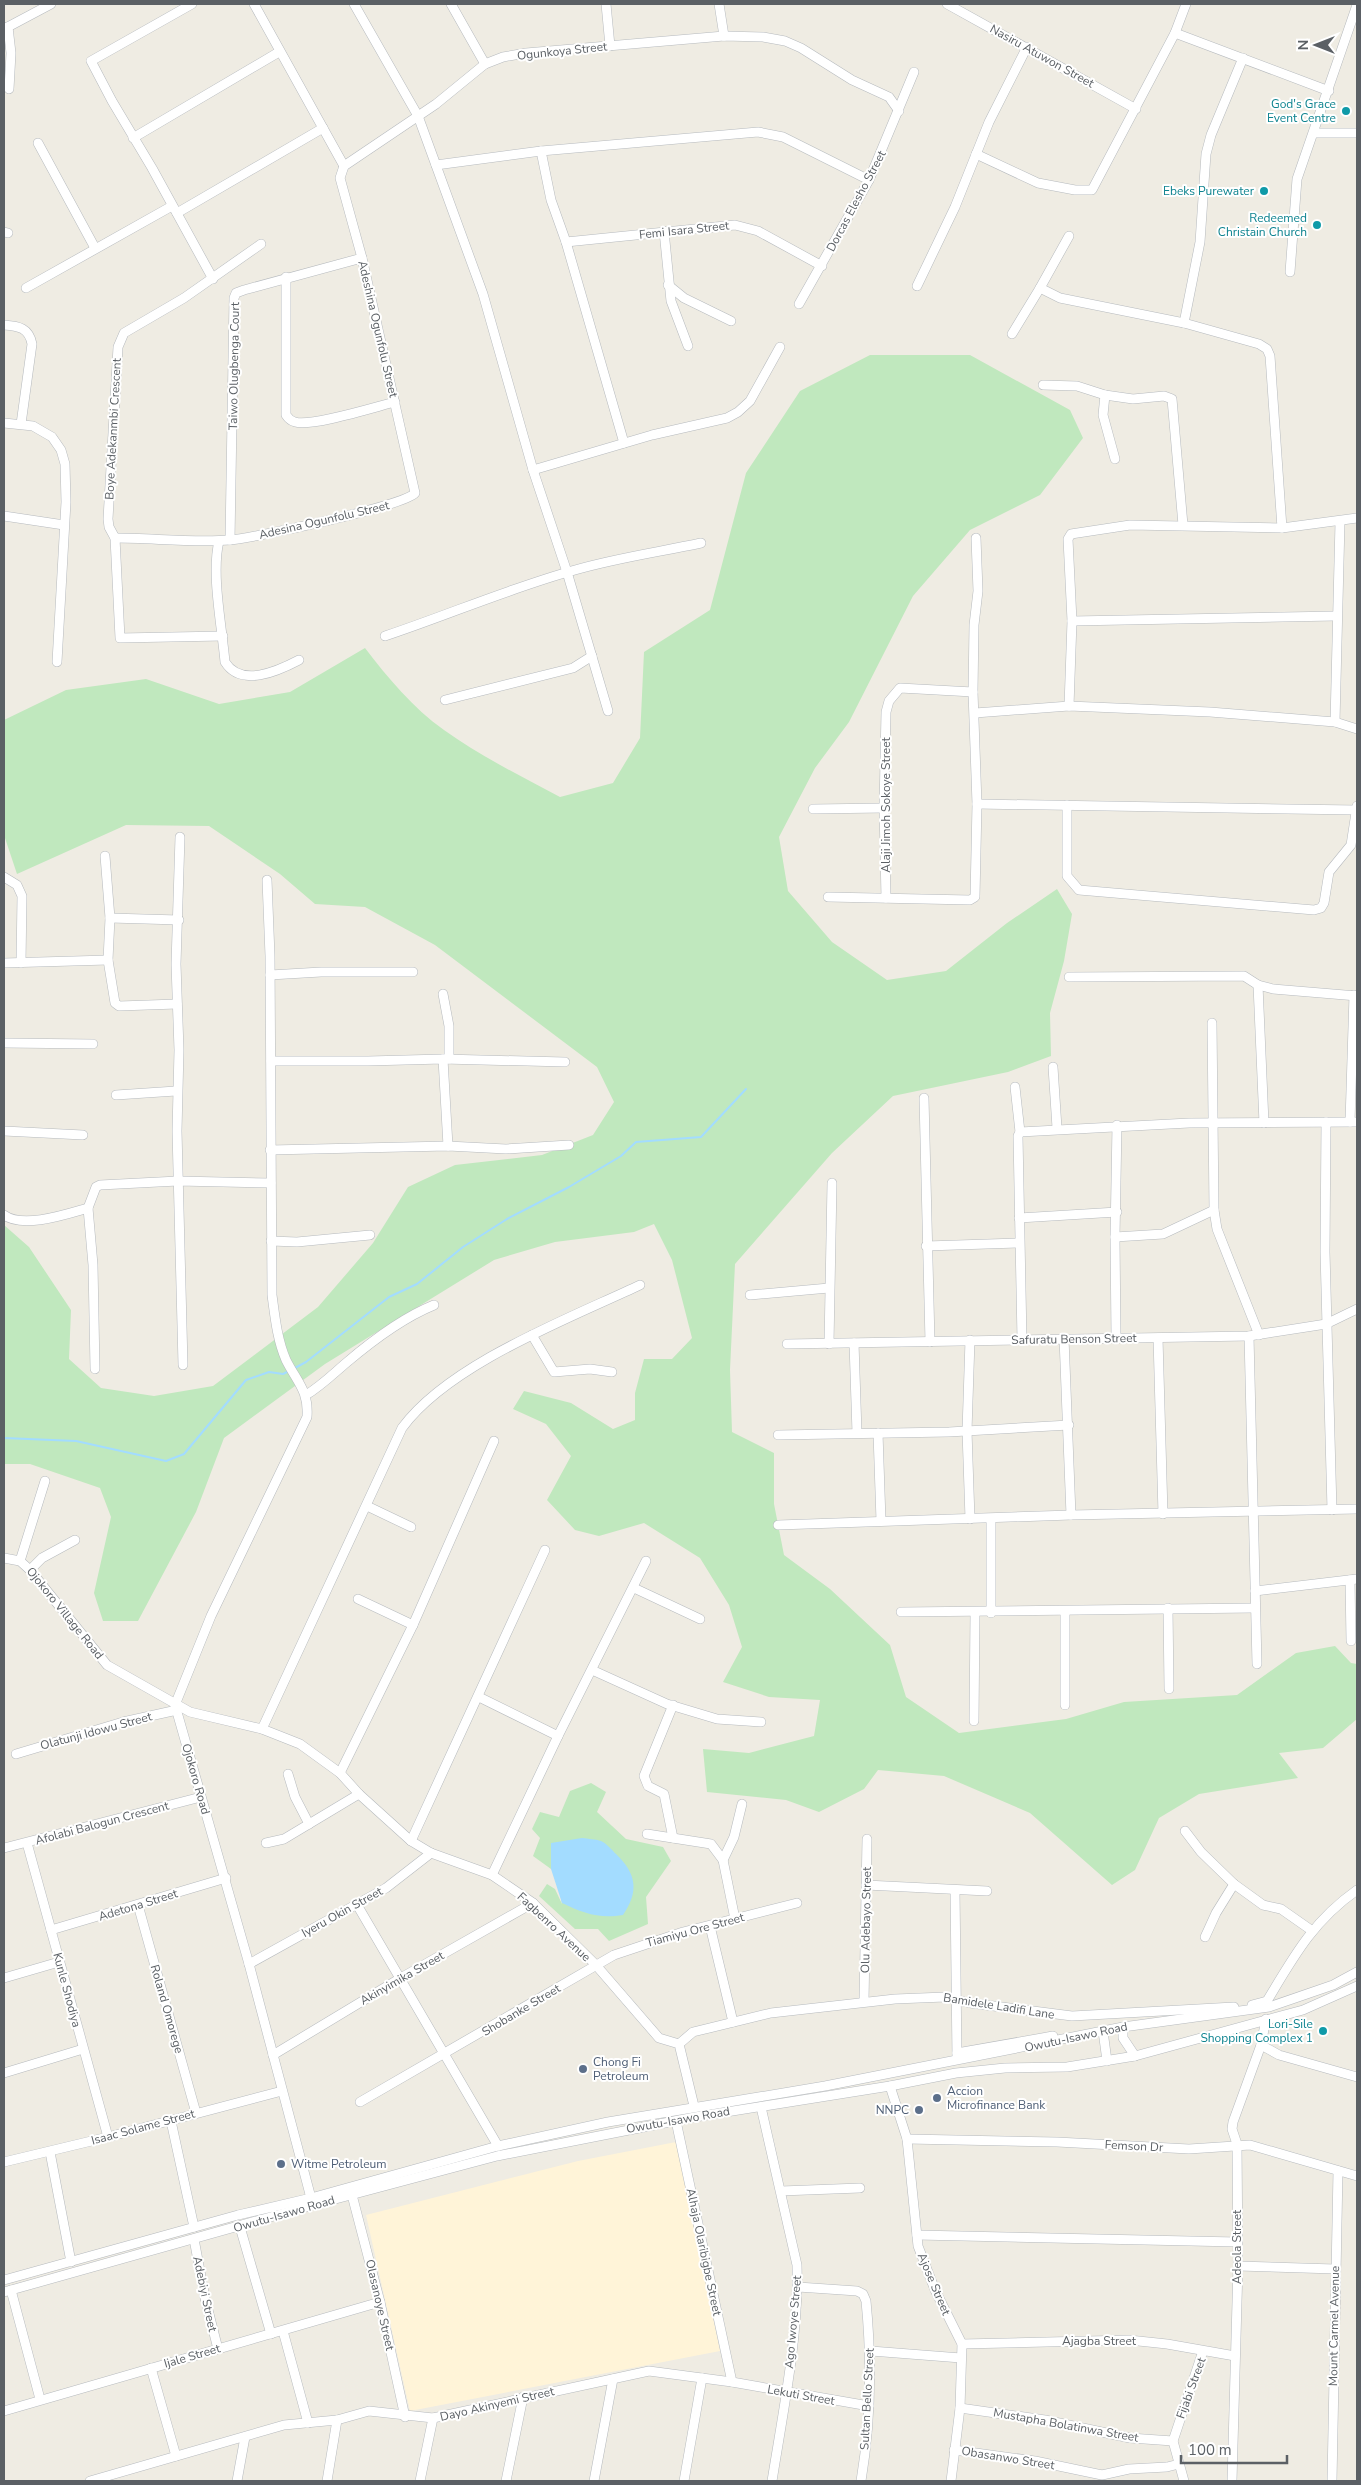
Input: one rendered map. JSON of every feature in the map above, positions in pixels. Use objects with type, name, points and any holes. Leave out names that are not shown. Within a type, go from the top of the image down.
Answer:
[{"type":"street","points":[[9,89],[11,53],[6,28],[51,4]]},
{"type":"street","points":[[192,4],[91,61],[213,279]]},
{"type":"street","points":[[254,4],[344,166]]},
{"type":"street","points":[[354,4],[418,116],[483,294],[534,470],[567,572],[608,711]]},
{"type":"street","points":[[450,4],[486,64]]},
{"type":"street","points":[[606,4],[610,46]]},
{"type":"street","points":[[719,4],[724,36],[763,37],[793,45],[852,80],[885,95],[900,111]]},
{"type":"street","name":"Nasiru Atuwon Street","points":[[947,4],[1136,109]]},
{"type":"street","points":[[976,154],[1038,182],[1075,190],[1092,190],[1175,33],[1186,4]]},
{"type":"street","points":[[1290,272],[1297,179],[1329,91],[1357,5],[1353,4]]},
{"type":"street","points":[[1175,33],[1329,91]]},
{"type":"street","name":"Ogunkoya Street","points":[[344,166],[418,116],[486,64],[503,57],[526,53],[724,36]]},
{"type":"street","points":[[917,286],[955,207],[989,122],[1027,48]]},
{"type":"street","points":[[133,138],[279,52]]},
{"type":"street","points":[[1184,323],[1200,242],[1208,144],[1243,58]]},
{"type":"street","name":"Dorcas Elesho Street","points":[[799,304],[869,180],[900,111],[914,72]]},
{"type":"street","points":[[26,288],[95,248],[174,209],[324,128]]},
{"type":"street","points":[[436,165],[541,151],[758,132],[783,138],[869,180]]},
{"type":"street","points":[[1314,133],[1357,133]]},
{"type":"street","points":[[38,143],[95,248]]},
{"type":"street","points":[[541,151],[551,200],[566,242],[624,443]]},
{"type":"street","name":"Adeshina Ogunfolu Street","points":[[344,166],[340,178],[362,258],[414,493]]},
{"type":"street","name":"Femi Isara Street","points":[[566,242],[713,226],[747,226],[822,266]]},
{"type":"street","points":[[664,231],[671,301],[688,346]]},
{"type":"street","points":[[1012,334],[1069,236]]},
{"type":"street","name":"Boye Adekanmbi Crescent","points":[[222,636],[120,638],[115,538],[109,527],[108,519],[118,347],[124,333],[213,279],[261,244]]},
{"type":"street","name":"Taiwo Olugbenga Court","points":[[230,540],[234,298],[236,293],[286,277],[362,258]]},
{"type":"street","points":[[286,277],[286,415],[289,419],[296,423],[314,421],[395,402]]},
{"type":"street","points":[[668,285],[684,298],[731,321]]},
{"type":"street","points":[[1040,288],[1060,298],[1184,323],[1259,344],[1267,348],[1270,356],[1282,528]]},
{"type":"street","points":[[4,325],[23,328],[30,334],[32,344],[21,424]]},
{"type":"street","points":[[534,470],[624,443],[727,418],[738,412],[754,395],[780,346]]},
{"type":"street","points":[[1042,385],[1077,386],[1105,395],[1133,399],[1164,396],[1172,399],[1183,525]]},
{"type":"street","points":[[1105,395],[1103,415],[1115,459]]},
{"type":"street","points":[[4,423],[33,426],[52,437],[62,450],[66,472],[57,662]]},
{"type":"street","name":"Adesina Ogunfolu Street","points":[[115,538],[230,540],[268,534],[387,507],[414,493]]},
{"type":"street","points":[[4,516],[64,525]]},
{"type":"street","points":[[1069,706],[1072,621],[1068,538],[1071,534],[1130,525],[1282,528],[1340,522],[1357,518]]},
{"type":"street","points":[[1335,722],[1336,616],[1340,522]]},
{"type":"street","points":[[828,897],[970,900],[975,897],[977,804],[974,625],[978,591],[976,538]]},
{"type":"street","points":[[219,541],[216,559],[224,662],[236,674],[272,674],[299,660]]},
{"type":"street","points":[[385,636],[484,602],[521,586],[567,572],[701,543]]},
{"type":"street","points":[[1072,621],[1336,616]]},
{"type":"street","points":[[445,700],[573,668],[592,656]]},
{"type":"street","name":"Alaji Jimoh Sokoye Street","points":[[886,898],[884,808],[886,712],[889,701],[900,688],[974,692]]},
{"type":"street","points":[[975,713],[1069,706],[1210,712],[1335,722],[1357,729]]},
{"type":"street","points":[[977,804],[1357,808],[1351,845],[1329,872],[1324,903],[1321,908],[1314,910],[1079,890],[1068,876],[1067,805]]},
{"type":"street","points":[[813,809],[884,808]]},
{"type":"street","points":[[180,837],[176,1091],[183,1365]]},
{"type":"street","points":[[105,856],[110,918],[108,960],[112,998],[119,1006],[177,1004]]},
{"type":"street","points":[[4,877],[17,885],[22,896],[21,963]]},
{"type":"street","points":[[176,1708],[211,1616],[307,1417],[306,1395],[287,1360],[278,1335],[274,1313],[267,880]]},
{"type":"street","points":[[110,918],[179,920]]},
{"type":"street","points":[[4,963],[108,960]]},
{"type":"street","points":[[270,975],[321,972],[413,972]]},
{"type":"street","points":[[1020,1132],[1057,1128],[1213,1122],[1354,1122],[1356,995],[1273,988],[1258,985],[1244,976],[1069,977]]},
{"type":"street","points":[[1258,985],[1264,1123]]},
{"type":"street","points":[[443,994],[449,1026],[446,1059],[448,1146]]},
{"type":"street","points":[[1212,1023],[1214,1210],[1217,1229],[1260,1336]]},
{"type":"street","points":[[4,1043],[93,1044]]},
{"type":"street","points":[[270,1061],[368,1062],[446,1059],[565,1062]]},
{"type":"street","points":[[1053,1067],[1057,1128]]},
{"type":"street","points":[[1015,1087],[1020,1132],[1018,1136],[1019,1242],[1022,1340]]},
{"type":"street","points":[[116,1095],[176,1091]]},
{"type":"street","points":[[924,1098],[926,1246],[930,1342]]},
{"type":"street","points":[[1326,1122],[1326,1324],[1332,1510]]},
{"type":"street","points":[[1116,1338],[1115,1237],[1118,1125]]},
{"type":"street","points":[[4,1131],[83,1135]]},
{"type":"street","points":[[270,1150],[448,1146],[506,1149],[569,1145]]},
{"type":"street","points":[[95,1369],[93,1265],[88,1208],[96,1187],[100,1185],[178,1181],[271,1183]]},
{"type":"street","points":[[829,1344],[832,1183]]},
{"type":"street","points":[[4,1215],[15,1220],[27,1220],[57,1217],[88,1208]]},
{"type":"street","points":[[1115,1237],[1163,1234],[1214,1210]]},
{"type":"street","points":[[1019,1218],[1117,1212]]},
{"type":"street","points":[[272,1241],[297,1242],[370,1235]]},
{"type":"street","points":[[926,1246],[1019,1242]]},
{"type":"street","points":[[262,1729],[402,1428],[414,1412],[432,1396],[476,1367],[532,1336],[640,1284]]},
{"type":"street","points":[[750,1295],[829,1288]]},
{"type":"street","points":[[306,1395],[322,1385],[372,1342],[418,1312],[434,1305]]},
{"type":"street","name":"Safuratu Benson Street","points":[[787,1344],[1260,1336],[1326,1324],[1357,1309]]},
{"type":"street","points":[[532,1336],[554,1372],[590,1369],[612,1372]]},
{"type":"street","points":[[1249,1336],[1257,1664]]},
{"type":"street","points":[[1064,1338],[1069,1425],[1071,1515]]},
{"type":"street","points":[[1158,1338],[1163,1514]]},
{"type":"street","points":[[970,1340],[967,1431],[970,1519]]},
{"type":"street","points":[[854,1343],[857,1434]]},
{"type":"street","points":[[778,1435],[967,1431],[1069,1425]]},
{"type":"street","points":[[878,1433],[881,1521]]},
{"type":"street","points":[[340,1773],[413,1625],[494,1441]]},
{"type":"street","points":[[20,1561],[45,1482]]},
{"type":"street","points":[[367,1506],[411,1527]]},
{"type":"street","points":[[778,1526],[1071,1515],[1357,1509]]},
{"type":"street","points":[[990,1519],[990,1613]]},
{"type":"street","points":[[30,1570],[42,1558],[75,1540]]},
{"type":"street","points":[[411,1841],[479,1697],[545,1550]]},
{"type":"street","name":"Ojokoro Village Road","points":[[4,1558],[20,1561],[30,1570],[107,1665],[176,1708]]},
{"type":"street","points":[[492,1875],[558,1736],[646,1561]]},
{"type":"street","points":[[1255,1591],[1354,1580],[1351,1641]]},
{"type":"street","points":[[634,1588],[700,1619]]},
{"type":"street","points":[[358,1599],[413,1625]]},
{"type":"street","points":[[901,1612],[990,1613],[1168,1608],[1255,1608]]},
{"type":"street","points":[[1168,1608],[1169,1689]]},
{"type":"street","points":[[1065,1612],[1066,1705]]},
{"type":"street","points":[[974,1721],[975,1613]]},
{"type":"street","points":[[592,1670],[673,1705],[717,1719],[761,1722]]},
{"type":"street","points":[[479,1697],[558,1736]]},
{"type":"street","points":[[673,1705],[644,1776],[648,1786],[664,1794],[673,1838]]},
{"type":"street","name":"Fagbenro Avenue","points":[[176,1708],[262,1729],[300,1744],[340,1773],[359,1794],[411,1841],[431,1853],[492,1875],[533,1904],[595,1964],[659,2038],[679,2044]]},
{"type":"street","name":"Olatunji Idowu Street","points":[[16,1754],[176,1708]]},
{"type":"street","name":"Ojokoro Road","points":[[176,1708],[200,1797],[226,1878],[311,2198]]},
{"type":"street","points":[[288,1774],[295,1797],[309,1824]]},
{"type":"street","points":[[266,1843],[284,1839],[359,1794]]},
{"type":"street","name":"Afolabi Balogun Crescent","points":[[4,1848],[200,1797]]},
{"type":"street","points":[[723,1860],[734,1837],[742,1804]]},
{"type":"street","points":[[1185,1831],[1201,1852],[1234,1884],[1262,1905],[1281,1909],[1311,1930]]},
{"type":"street","points":[[647,1834],[711,1844],[723,1860],[735,1919]]},
{"type":"street","name":"Olu Adebayo Street","points":[[864,2001],[867,1839]]},
{"type":"street","name":"Kunle Shodiya","points":[[27,1843],[108,2137]]},
{"type":"street","name":"Iyeru Okin Street","points":[[249,1964],[395,1882],[431,1853]]},
{"type":"street","name":"Adetona Street","points":[[51,1930],[226,1878]]},
{"type":"street","points":[[1206,1937],[1216,1913],[1234,1884]]},
{"type":"street","points":[[866,1885],[987,1891]]},
{"type":"street","points":[[955,1890],[957,2057],[1141,2020],[1147,2011]]},
{"type":"street","points":[[1268,2004],[1295,1952],[1311,1930],[1357,1890]]},
{"type":"street","points":[[356,1903],[399,1979],[446,2054],[498,2146]]},
{"type":"street","name":"Tiamiyu Ore Street","points":[[595,1964],[634,1947],[798,1903]]},
{"type":"street","name":"Akinyimika Street","points":[[273,2055],[399,1979],[533,1904]]},
{"type":"street","name":"Roland Omorege","points":[[138,1905],[196,2113]]},
{"type":"street","points":[[710,1926],[734,2022]]},
{"type":"street","points":[[4,1978],[59,1962]]},
{"type":"street","name":"Shobanke Street","points":[[360,2102],[446,2054],[595,1964]]},
{"type":"street","name":"Owutu-Isawo Road","points":[[4,2280],[238,2214],[311,2198],[498,2146],[608,2122],[694,2106],[825,2086],[957,2057],[1123,2027],[1268,2004],[1334,1985],[1357,1972]]},
{"type":"street","name":"Owutu-Isawo Road","points":[[7,2291],[497,2156],[676,2121],[890,2086],[956,2073],[1005,2068],[1067,2067],[1135,2056],[1303,2010],[1357,1986]]},
{"type":"street","name":"Bamidele Ladifi Lane","points":[[679,2044],[693,2032],[771,2013],[864,2001],[935,1996],[1060,2015],[1268,2004]]},
{"type":"street","name":"Adeola Street","points":[[1232,2481],[1238,2266],[1237,2144],[1233,2136],[1233,2122],[1261,2046],[1266,2019]]},
{"type":"street","points":[[1123,2027],[1123,2038],[1135,2056]]},
{"type":"street","points":[[1103,2031],[1106,2061]]},
{"type":"street","points":[[679,2044],[694,2106]]},
{"type":"street","points":[[1261,2046],[1271,2052],[1299,2062],[1357,2077]]},
{"type":"street","points":[[4,2072],[83,2050]]},
{"type":"street","name":"Ajose Street","points":[[890,2086],[907,2139],[921,2256],[935,2290],[962,2344]]},
{"type":"street","name":"Isaac Solame Street","points":[[4,2162],[50,2152],[282,2091]]},
{"type":"street","name":"Ago Iwoye Street","points":[[761,2107],[797,2265],[798,2287],[786,2392],[772,2481]]},
{"type":"street","points":[[170,2121],[194,2227]]},
{"type":"street","name":"Alhaja Olaribigbe Street","points":[[676,2121],[732,2382]]},
{"type":"street","name":"Femson Dr","points":[[907,2139],[1057,2142],[1188,2149],[1237,2144],[1260,2146],[1357,2176]]},
{"type":"street","points":[[50,2152],[71,2262]]},
{"type":"street","name":"Mount Carmel Avenue","points":[[1332,2481],[1338,2171]]},
{"type":"street","points":[[781,2191],[860,2188]]},
{"type":"street","name":"Olasanoye Street","points":[[352,2195],[380,2302],[405,2416]]},
{"type":"street","points":[[240,2227],[271,2334]]},
{"type":"street","points":[[917,2235],[1237,2242]]},
{"type":"street","name":"Adebiyi Street","points":[[194,2240],[204,2298],[218,2349]]},
{"type":"street","points":[[1238,2266],[1335,2269]]},
{"type":"street","name":"Sultan Bello Street","points":[[798,2287],[857,2291],[863,2294],[866,2301],[871,2351],[870,2406],[861,2481]]},
{"type":"street","points":[[7,2291],[40,2399]]},
{"type":"street","name":"Ijale Street","points":[[4,2411],[40,2399],[380,2302]]},
{"type":"street","points":[[283,2330],[308,2424]]},
{"type":"street","name":"Ajagba Street","points":[[962,2344],[1113,2340],[1152,2341],[1204,2352],[1235,2356]]},
{"type":"street","points":[[951,2481],[960,2408],[962,2344]]},
{"type":"street","points":[[871,2351],[961,2358]]},
{"type":"street","name":"Fijabi Street","points":[[1173,2441],[1204,2352]]},
{"type":"street","points":[[151,2368],[176,2456]]},
{"type":"street","name":"Dayo Akinyemi Street","points":[[90,2481],[284,2426],[337,2420],[368,2411],[433,2418],[649,2371],[732,2382]]},
{"type":"street","points":[[684,2481],[702,2378]]},
{"type":"street","points":[[594,2481],[613,2379]]},
{"type":"street","name":"Lekuti Street","points":[[732,2382],[870,2406]]},
{"type":"street","points":[[506,2481],[523,2397]]},
{"type":"street","name":"Mustapha Bolatinwa Street","points":[[960,2408],[1045,2420],[1130,2438],[1173,2441]]},
{"type":"street","points":[[420,2481],[433,2418]]},
{"type":"street","points":[[327,2481],[337,2420]]},
{"type":"street","points":[[236,2481],[245,2437]]},
{"type":"street","points":[[1173,2441],[1184,2481]]},
{"type":"street","name":"Obasanwo Street","points":[[954,2450],[1036,2461],[1102,2475],[1129,2469],[1163,2468],[1179,2464]]},
{"type":"street","points":[[123,2472],[126,2481]]},
{"type":"shaded area","points":[[676,2142],[720,2351],[410,2411],[366,2215],[578,2161]]},
{"type":"green space","points":[[870,355],[970,355],[1070,410],[1083,438],[1040,495],[970,530],[913,596],[849,722],[815,768],[779,837],[788,891],[832,942],[887,980],[946,971],[1007,923],[1057,889],[1072,914],[1064,961],[1050,1013],[1051,1056],[1008,1072],[893,1096],[832,1153],[735,1264],[730,1370],[732,1432],[774,1453],[774,1504],[784,1555],[830,1589],[890,1645],[906,1697],[959,1733],[1066,1719],[1124,1702],[1237,1695],[1296,1653],[1335,1646],[1351,1663],[1357,1664],[1357,1719],[1323,1748],[1279,1753],[1298,1778],[1199,1794],[1159,1818],[1135,1870],[1112,1885],[1030,1813],[944,1776],[878,1770],[864,1789],[819,1812],[786,1800],[707,1792],[703,1749],[749,1753],[814,1736],[820,1700],[769,1697],[723,1682],[742,1647],[729,1605],[700,1558],[644,1523],[599,1536],[575,1530],[547,1500],[571,1456],[546,1424],[513,1409],[524,1391],[571,1403],[613,1429],[635,1420],[635,1393],[644,1359],[672,1359],[692,1338],[672,1260],[654,1224],[634,1232],[555,1242],[494,1260],[325,1364],[224,1438],[196,1512],[138,1621],[103,1621],[94,1593],[111,1517],[100,1488],[30,1464],[4,1464],[4,1225],[29,1247],[71,1310],[69,1359],[101,1388],[154,1396],[213,1386],[318,1307],[373,1243],[408,1187],[455,1165],[542,1155],[593,1135],[614,1102],[597,1067],[435,945],[365,907],[315,904],[280,874],[209,826],[126,825],[17,874],[4,835],[4,720],[66,690],[146,679],[219,704],[290,692],[365,648],[401,692],[444,730],[472,748],[560,797],[613,783],[640,738],[644,652],[710,610],[746,473],[800,391]]},
{"type":"green space","points":[[591,1783],[606,1792],[597,1812],[626,1839],[663,1847],[671,1861],[646,1897],[648,1924],[609,1941],[598,1929],[575,1929],[539,1896],[547,1884],[555,1889],[562,1904],[551,1843],[551,1869],[533,1856],[540,1838],[532,1829],[540,1812],[559,1817],[570,1791]]},
{"type":"water","points":[[582,1838],[603,1842],[623,1861],[632,1876],[632,1899],[623,1915],[599,1916],[577,1910],[562,1903],[551,1869],[551,1843]]},
{"type":"waterway","points":[[293,1369],[306,1362],[389,1297],[417,1284],[463,1247],[507,1219],[569,1187],[621,1156],[636,1142],[701,1137],[746,1089]]},
{"type":"waterway","points":[[4,1438],[76,1441],[166,1461],[184,1454],[246,1380],[269,1372],[283,1374],[289,1371]]},
{"type":"place","name":"God's Grace Event Centre","points":[[1346,111]]},
{"type":"place","name":"Ebeks Purewater","points":[[1264,191]]},
{"type":"place","name":"Redeemed Christain Church","points":[[1317,225]]},
{"type":"place","name":"Lori-Sile Shopping Complex 1","points":[[1323,2031]]},
{"type":"place","name":"Chong Fi Petroleum","points":[[583,2069]]},
{"type":"place","name":"Accion Microfinance Bank","points":[[937,2098]]},
{"type":"place","name":"NNPC","points":[[919,2110]]},
{"type":"place","name":"Witme Petroleum","points":[[281,2164]]}]
